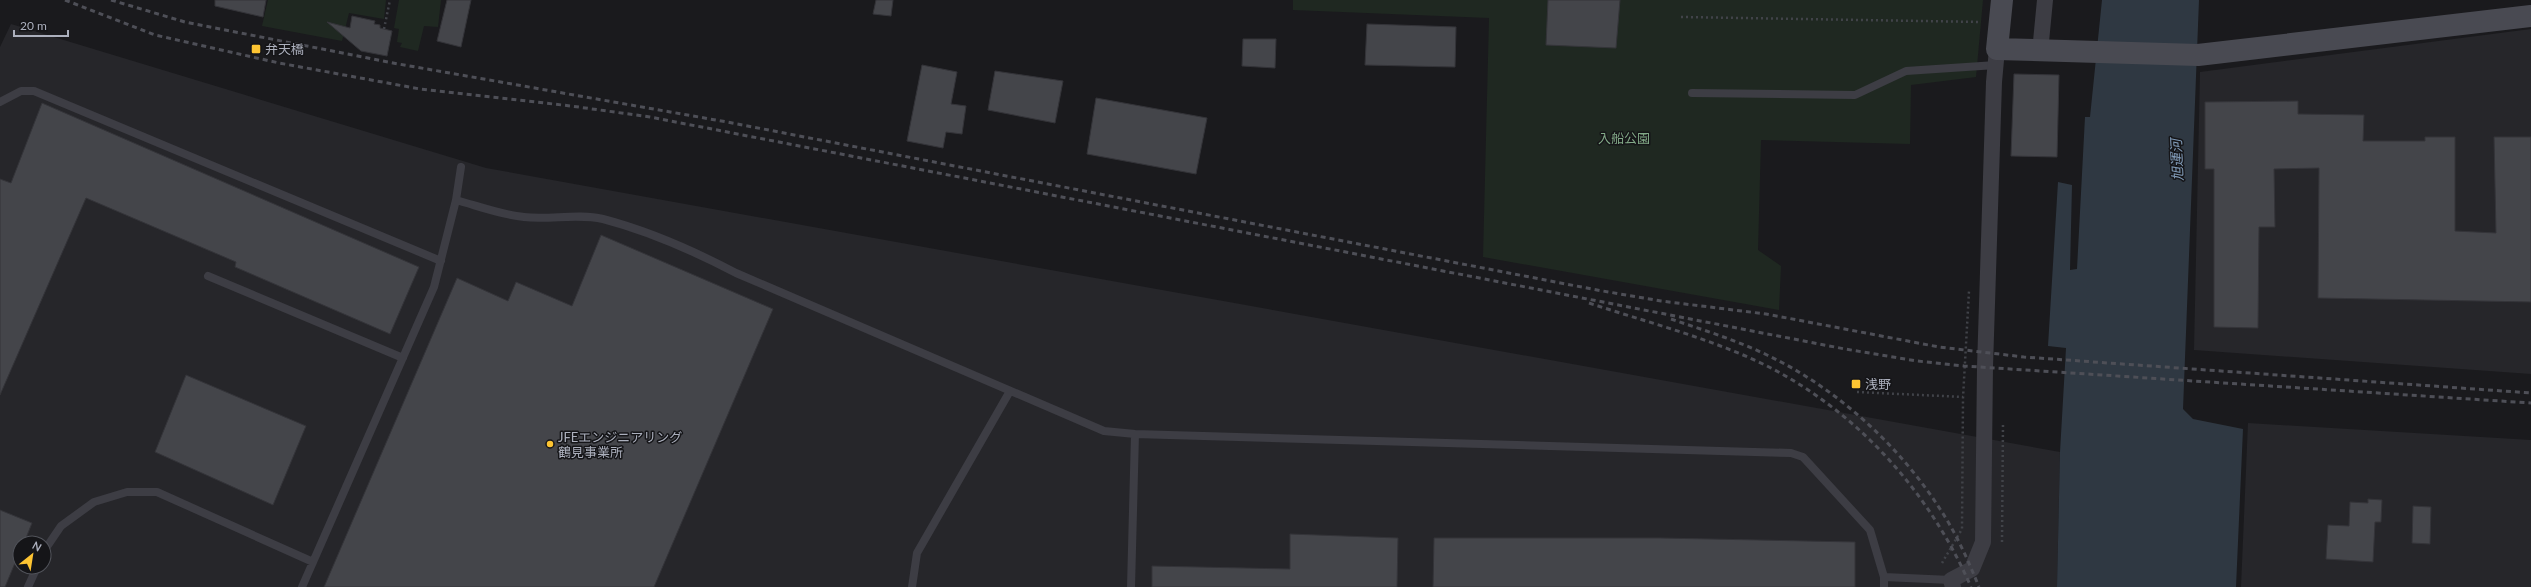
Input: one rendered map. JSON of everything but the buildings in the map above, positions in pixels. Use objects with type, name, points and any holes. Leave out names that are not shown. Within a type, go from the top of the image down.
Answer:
[{"type":"street","points":[[1952,584],[1972,569],[1983,542],[1985,367],[1997,57],[2002,0]]},
{"type":"street","points":[[2040,52],[2045,0]]},
{"type":"street","points":[[1997,57],[2040,52],[2198,55],[2531,16]]},
{"type":"lane","points":[[1692,93],[1855,95],[1906,71],[1997,57]]},
{"type":"lane","points":[[0,102],[21,91],[34,91],[441,261]]},
{"type":"lane","points":[[302,587],[434,287],[456,200],[461,167]]},
{"type":"lane","points":[[456,200],[523,217],[585,217],[603,219],[648,234],[696,252],[743,276],[1104,431],[1135,434],[1791,453],[1803,457],[1870,530],[1884,576],[1884,587]]},
{"type":"lane","points":[[208,276],[403,358]]},
{"type":"lane","points":[[912,587],[917,553],[1010,391]]},
{"type":"lane","points":[[1132,587],[1135,434]]},
{"type":"lane","points":[[52,539],[61,526],[94,502],[127,492],[158,492],[313,562]]},
{"type":"lane","points":[[28,587],[33,575]]},
{"type":"lane","points":[[1884,576],[1952,584]]},
{"type":"path","points":[[384,29],[390,0]]},
{"type":"path","points":[[1681,17],[1986,22]]},
{"type":"path","points":[[1857,392],[1963,398]]},
{"type":"shaded area","points":[[11,24],[486,168],[2060,452],[2057,587],[0,587],[0,47]]},
{"type":"shaded area","points":[[2531,29],[2531,374],[2194,350],[2200,72]]},
{"type":"shaded area","points":[[2248,423],[2531,440],[2531,587],[2241,587]]},
{"type":"green space","points":[[268,0],[386,0],[384,19],[349,13],[342,41],[262,26]]},
{"type":"green space","points":[[399,0],[441,0],[438,27],[424,26],[418,51],[400,47],[402,43],[397,42],[399,29],[394,28]]},
{"type":"green space","name":"入船公園","points":[[1293,0],[1983,0],[1976,77],[1911,85],[1910,144],[1761,140],[1758,250],[1781,266],[1779,310],[1483,257],[1489,18],[1293,10]]},
{"type":"water","name":"旭運河","points":[[2102,0],[2199,0],[2183,409],[2193,419],[2243,429],[2236,587],[2057,587],[2060,452],[2066,348],[2048,346],[2058,182],[2072,185],[2070,270],[2077,269],[2085,117],[2090,117]]},
{"type":"railway","points":[[65,0],[155,35],[279,63],[420,89],[571,106],[650,117],[1845,349],[1917,361],[1964,366],[2531,403]]},
{"type":"railway","points":[[111,0],[185,22],[393,63],[727,122],[1597,290],[1661,301],[1766,314],[1939,347],[2024,357],[2531,393]]},
{"type":"railway","points":[[1589,303],[1727,348],[1771,368],[1804,387],[1835,409],[1890,461],[1914,490],[1936,521],[1955,553],[1971,587]]},
{"type":"railway","points":[[1671,319],[1743,345],[1792,368],[1841,401],[1864,420],[1905,462],[1924,485],[1951,528],[1971,567],[1979,587]]},
{"type":"place","name":"弁天橋","points":[[256,49]]},
{"type":"place","name":"浅野","points":[[1856,384]]},
{"type":"place","name":"JFEエンジニアリング 鶴見事業所","points":[[550,444]]}]
